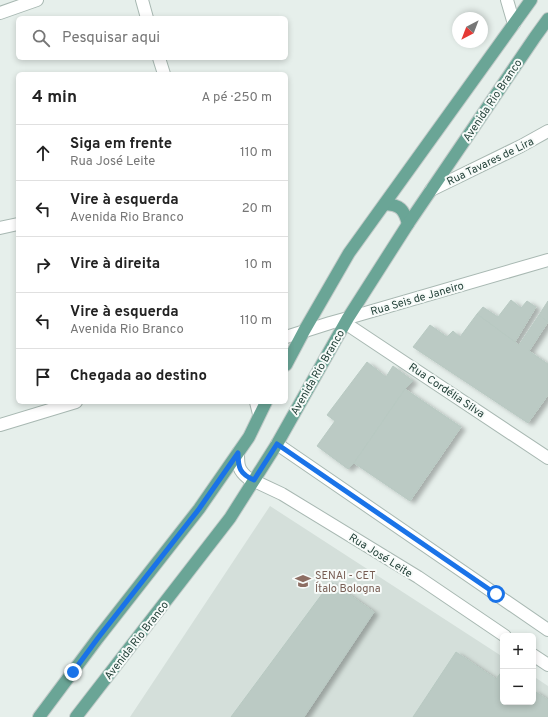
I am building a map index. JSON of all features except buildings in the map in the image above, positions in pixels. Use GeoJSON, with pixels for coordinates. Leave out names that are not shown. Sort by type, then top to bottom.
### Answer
{"type":"FeatureCollection","features":[{"type":"Feature","properties":{"kind":"main road"},"geometry":{"type":"LineString","coordinates":[[288,360],[349,253],[531,0]]}},
{"type":"Feature","properties":{"kind":"main road","name":"Avenida Rio Branco"},"geometry":{"type":"LineString","coordinates":[[76,717],[230,518],[277,444],[347,321],[408,224],[548,19]]}},
{"type":"Feature","properties":{"kind":"main road"},"geometry":{"type":"LineString","coordinates":[[385,204],[393,204],[398,206],[406,216],[408,224]]}},
{"type":"Feature","properties":{"kind":"main road"},"geometry":{"type":"LineString","coordinates":[[39,717],[98,638],[199,509],[249,437],[265,404]]}},
{"type":"Feature","properties":{"kind":"street"},"geometry":{"type":"LineString","coordinates":[[0,13],[37,0]]}},
{"type":"Feature","properties":{"kind":"street"},"geometry":{"type":"LineString","coordinates":[[142,0],[146,16]]}},
{"type":"Feature","properties":{"kind":"street"},"geometry":{"type":"LineString","coordinates":[[507,0],[514,24]]}},
{"type":"Feature","properties":{"kind":"street"},"geometry":{"type":"LineString","coordinates":[[160,60],[163,72]]}},
{"type":"Feature","properties":{"kind":"street","name":"Rua Tavares de Lira"},"geometry":{"type":"LineString","coordinates":[[431,190],[521,146],[548,131]]}},
{"type":"Feature","properties":{"kind":"street"},"geometry":{"type":"LineString","coordinates":[[0,228],[16,224]]}},
{"type":"Feature","properties":{"kind":"street","name":"Rua Seis de Janeiro"},"geometry":{"type":"LineString","coordinates":[[288,336],[330,322],[347,321],[548,260]]}},
{"type":"Feature","properties":{"kind":"street","name":"Rua Cordélia Silva"},"geometry":{"type":"LineString","coordinates":[[347,321],[548,458]]}},
{"type":"Feature","properties":{"kind":"street"},"geometry":{"type":"LineString","coordinates":[[0,425],[69,404]]}},
{"type":"Feature","properties":{"kind":"street"},"geometry":{"type":"LineString","coordinates":[[256,404],[259,414]]}},
{"type":"Feature","properties":{"kind":"street"},"geometry":{"type":"LineString","coordinates":[[277,444],[548,630]]}},
{"type":"Feature","properties":{"kind":"street","name":"Rua José Leite"},"geometry":{"type":"LineString","coordinates":[[238,453],[238,465],[243,474],[248,478],[282,494],[418,577],[501,633]]}},
{"type":"Feature","properties":{"kind":"street"},"geometry":{"type":"LineString","coordinates":[[536,657],[548,665]]}},
{"type":"Feature","properties":{"kind":"shaded area","name":"SENAI - CET Ítalo Bologna"},"geometry":{"type":"Polygon","coordinates":[[[270,506],[500,655],[500,705],[536,705],[536,678],[548,686],[548,717],[130,717],[270,506]]]}},
{"type":"Feature","properties":{"kind":"place","name":"SENAI - CET Ítalo Bologna"},"geometry":{"type":"Point","coordinates":[303,581]}},
{"type":"Feature","properties":{"kind":"route"},"geometry":{"type":"LineString","coordinates":[[73,672],[199,509],[238,453],[238,465],[240,469],[248,478],[254,480],[277,444],[496,594]]}}]}
